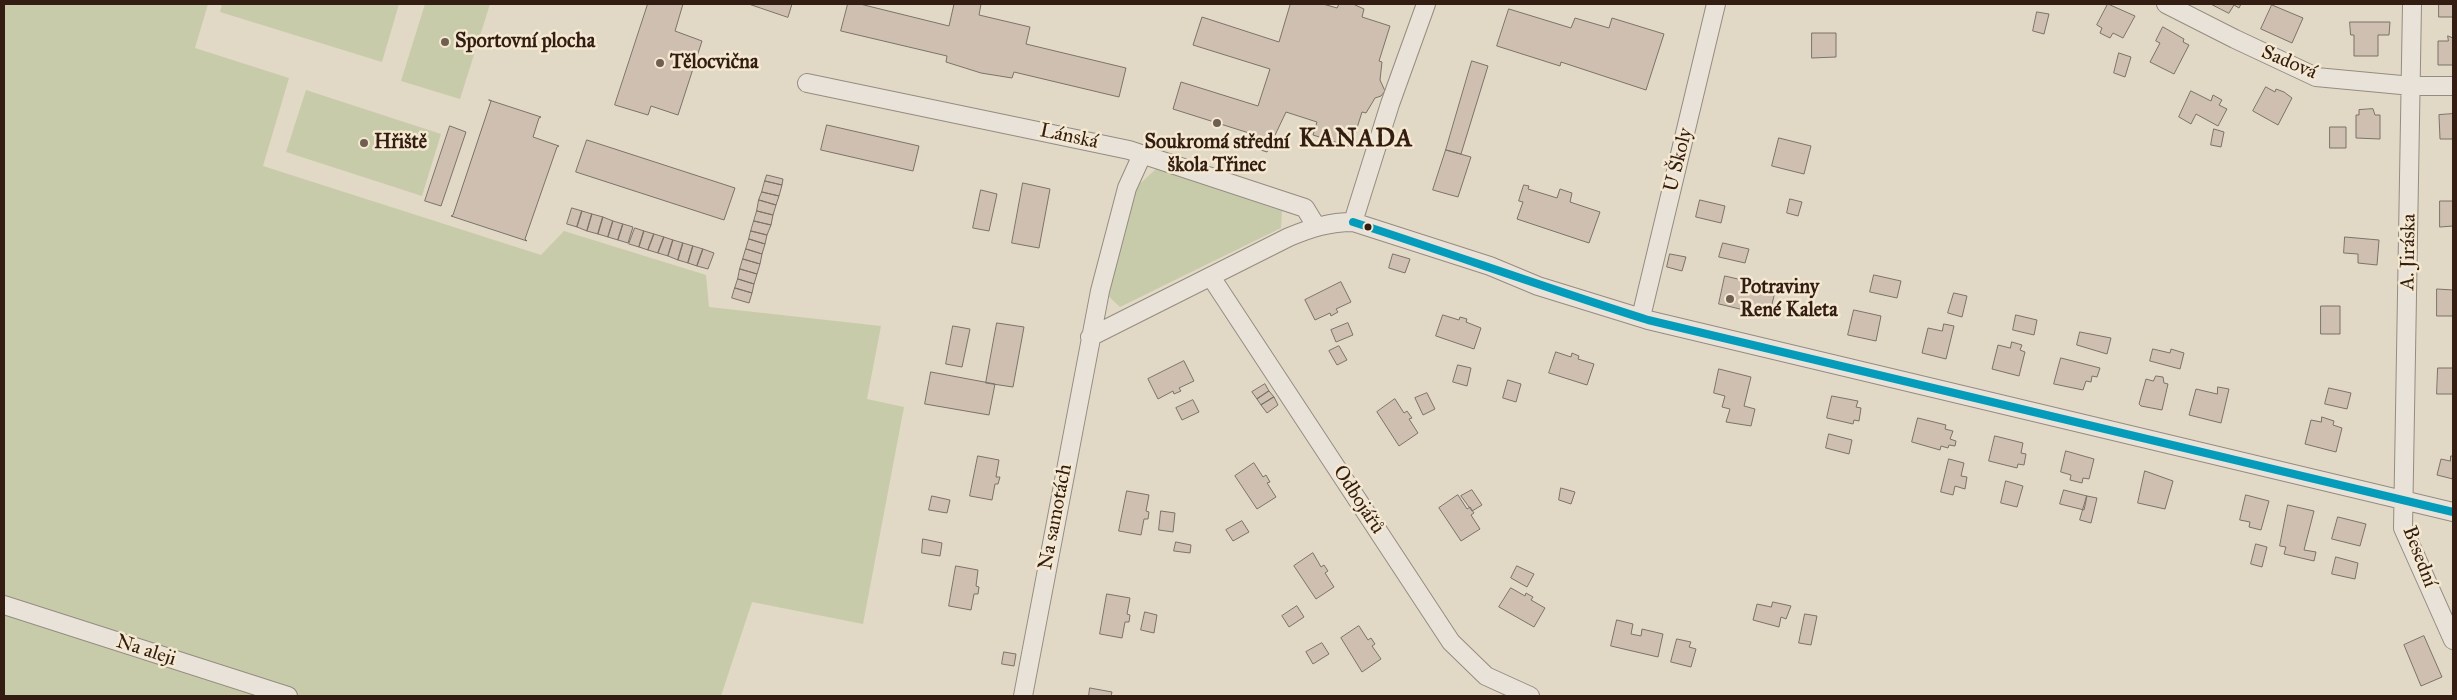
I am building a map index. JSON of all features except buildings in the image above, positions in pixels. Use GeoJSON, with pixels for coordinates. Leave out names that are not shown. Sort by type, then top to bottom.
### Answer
{"type":"FeatureCollection","features":[{"type":"Feature","properties":{"kind":"street"},"geometry":{"type":"LineString","coordinates":[[1353,222],[1390,104],[1426,4]]}},
{"type":"Feature","properties":{"kind":"street","name":"U Školy"},"geometry":{"type":"LineString","coordinates":[[1641,317],[1716,4]]}},
{"type":"Feature","properties":{"kind":"street","name":"Sadová"},"geometry":{"type":"LineString","coordinates":[[2166,4],[2316,77],[2412,86],[2453,86]]}},
{"type":"Feature","properties":{"kind":"street","name":"A. Jiráska"},"geometry":{"type":"LineString","coordinates":[[2404,500],[2412,4]]}},
{"type":"Feature","properties":{"kind":"street","name":"Lánská"},"geometry":{"type":"LineString","coordinates":[[807,84],[1129,150],[1305,208],[1316,226]]}},
{"type":"Feature","properties":{"kind":"street","name":"Na samotách"},"geometry":{"type":"LineString","coordinates":[[1023,696],[1090,337],[1127,188],[1142,155]]}},
{"type":"Feature","properties":{"kind":"street"},"geometry":{"type":"LineString","coordinates":[[1090,337],[1316,226],[1332,222],[1353,222],[1490,266],[1538,286],[1641,317],[2453,512]]}},
{"type":"Feature","properties":{"kind":"street","name":"Odbojářů"},"geometry":{"type":"LineString","coordinates":[[1211,277],[1451,642],[1486,676],[1530,696]]}},
{"type":"Feature","properties":{"kind":"street","name":"Besední"},"geometry":{"type":"LineString","coordinates":[[2404,500],[2403,528],[2453,640]]}},
{"type":"Feature","properties":{"kind":"street","name":"Na aleji"},"geometry":{"type":"LineString","coordinates":[[4,605],[288,696]]}},
{"type":"Feature","properties":{"kind":"green space"},"geometry":{"type":"Polygon","coordinates":[[[4,4],[208,4],[195,48],[289,78],[263,166],[541,255],[564,231],[706,275],[709,307],[881,326],[867,399],[904,407],[863,624],[752,602],[721,696],[4,696],[4,4]]]}},
{"type":"Feature","properties":{"kind":"green space"},"geometry":{"type":"Polygon","coordinates":[[[222,4],[399,4],[382,62],[220,12],[222,4]]]}},
{"type":"Feature","properties":{"kind":"green space","name":"Sportovní plocha"},"geometry":{"type":"Polygon","coordinates":[[[425,4],[490,4],[460,99],[401,81],[425,4]]]}},
{"type":"Feature","properties":{"kind":"green space","name":"Hřiště"},"geometry":{"type":"Polygon","coordinates":[[[306,90],[441,134],[422,196],[286,152],[306,90]]]}},
{"type":"Feature","properties":{"kind":"green space"},"geometry":{"type":"Polygon","coordinates":[[[1156,169],[1282,211],[1281,228],[1120,307],[1105,293],[1132,191],[1156,169]]]}},
{"type":"Feature","properties":{"kind":"transit line"},"geometry":{"type":"LineString","coordinates":[[1353,222],[1648,320],[2453,512]]}},
{"type":"Feature","properties":{"kind":"place","name":"Sportovní plocha"},"geometry":{"type":"Point","coordinates":[445,42]}},
{"type":"Feature","properties":{"kind":"place","name":"Tělocvična"},"geometry":{"type":"Point","coordinates":[660,63]}},
{"type":"Feature","properties":{"kind":"place","name":"Soukromá střední škola Třinec"},"geometry":{"type":"Point","coordinates":[1217,123]}},
{"type":"Feature","properties":{"kind":"place","name":"Hřiště"},"geometry":{"type":"Point","coordinates":[364,143]}},
{"type":"Feature","properties":{"kind":"place","name":"Potraviny René Kaleta"},"geometry":{"type":"Point","coordinates":[1730,299]}},
{"type":"Feature","properties":{"kind":"district","name":"KANADA"},"geometry":{"type":"Point","coordinates":[1356,140]}}]}
